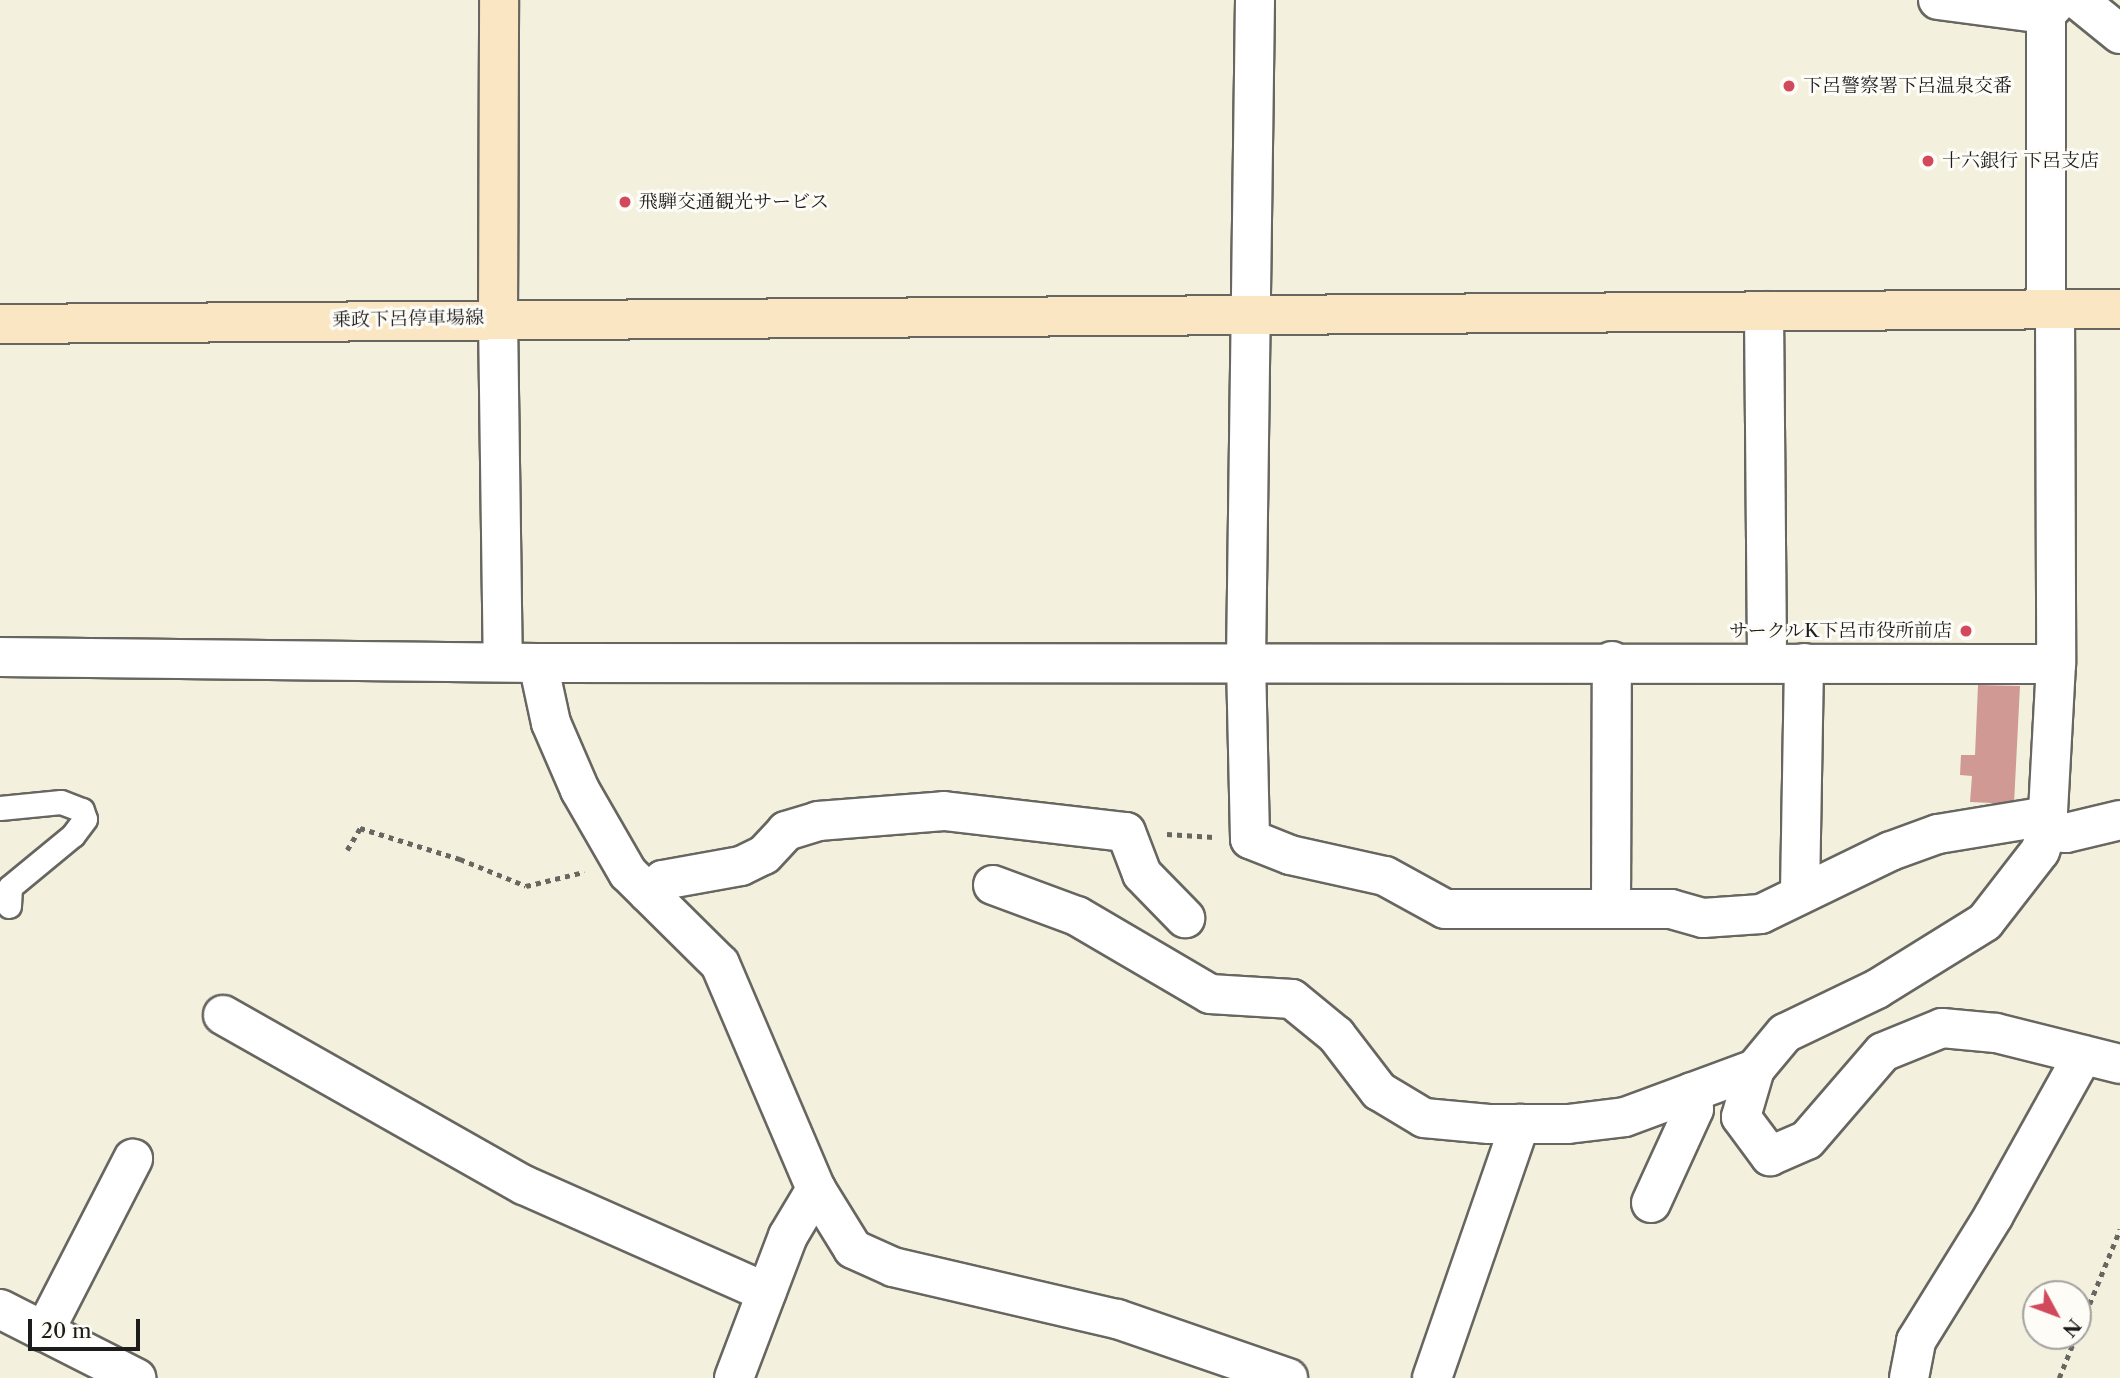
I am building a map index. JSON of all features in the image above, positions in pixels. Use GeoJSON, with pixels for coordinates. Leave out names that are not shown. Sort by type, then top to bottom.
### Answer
{"type":"FeatureCollection","features":[{"type":"Feature","properties":{"kind":"street","name":"乗政下呂停車場線"},"geometry":{"type":"LineString","coordinates":[[0,324],[498,318],[499,0]]}},
{"type":"Feature","properties":{"kind":"street"},"geometry":{"type":"LineString","coordinates":[[1255,0],[1246,662],[1250,839],[1290,855],[1385,876],[1445,909],[1671,909],[1703,918],[1761,914],[1800,893],[1938,834],[2048,823],[2066,833],[2120,820]]}},
{"type":"Feature","properties":{"kind":"street"},"geometry":{"type":"LineString","coordinates":[[1938,0],[2061,4],[2120,34]]}},
{"type":"Feature","properties":{"kind":"street"},"geometry":{"type":"LineString","coordinates":[[2061,4],[2051,309],[2056,664],[2048,823],[2040,851],[1986,922],[1877,989],[1784,1033],[1755,1069],[1741,1118],[1770,1156],[1807,1140],[1883,1052],[1942,1028],[1996,1033],[2120,1064]]}},
{"type":"Feature","properties":{"kind":"street"},"geometry":{"type":"LineString","coordinates":[[1288,1378],[1116,1318],[893,1267],[853,1249],[816,1189],[720,964],[648,893],[619,857],[580,790],[551,723],[520,663],[498,318],[2120,309]]}},
{"type":"Feature","properties":{"kind":"street"},"geometry":{"type":"LineString","coordinates":[[1764,311],[1800,893]]}},
{"type":"Feature","properties":{"kind":"street"},"geometry":{"type":"LineString","coordinates":[[0,657],[520,663],[1612,661],[2056,664]]}},
{"type":"Feature","properties":{"kind":"street"},"geometry":{"type":"LineString","coordinates":[[1611,909],[1612,661]]}},
{"type":"Feature","properties":{"kind":"street"},"geometry":{"type":"LineString","coordinates":[[648,893],[663,880],[741,866],[764,855],[786,831],[818,821],[944,811],[1126,832],[1142,874],[1185,918]]}},
{"type":"Feature","properties":{"kind":"street"},"geometry":{"type":"LineString","coordinates":[[993,886],[1077,916],[1210,995],[1292,999],[1336,1035],[1379,1091],[1424,1118],[1520,1124],[1625,1117],[1755,1069]]}},
{"type":"Feature","properties":{"kind":"street"},"geometry":{"type":"LineString","coordinates":[[223,1015],[512,1179],[766,1292]]}},
{"type":"Feature","properties":{"kind":"street"},"geometry":{"type":"LineString","coordinates":[[1909,1378],[1916,1340],[1994,1215],[2083,1055]]}},
{"type":"Feature","properties":{"kind":"street"},"geometry":{"type":"LineString","coordinates":[[1651,1203],[1694,1109],[1692,1092]]}},
{"type":"Feature","properties":{"kind":"street"},"geometry":{"type":"LineString","coordinates":[[1432,1378],[1520,1124]]}},
{"type":"Feature","properties":{"kind":"street"},"geometry":{"type":"LineString","coordinates":[[44,1332],[133,1159]]}},
{"type":"Feature","properties":{"kind":"street"},"geometry":{"type":"LineString","coordinates":[[734,1378],[788,1236],[816,1189]]}},
{"type":"Feature","properties":{"kind":"street"},"geometry":{"type":"LineString","coordinates":[[0,1309],[136,1378]]}},
{"type":"Feature","properties":{"kind":"lane"},"geometry":{"type":"LineString","coordinates":[[0,808],[61,802],[82,810],[85,819],[73,835],[10,887],[9,906]]}},
{"type":"Feature","properties":{"kind":"path"},"geometry":{"type":"LineString","coordinates":[[347,850],[360,828],[460,859],[526,886],[595,869],[619,857]]}},
{"type":"Feature","properties":{"kind":"path"},"geometry":{"type":"LineString","coordinates":[[1126,832],[1250,839]]}},
{"type":"Feature","properties":{"kind":"path"},"geometry":{"type":"LineString","coordinates":[[2092,1297],[2120,1229]]}},
{"type":"Feature","properties":{"kind":"path"},"geometry":{"type":"LineString","coordinates":[[2059,1378],[2070,1350]]}},
{"type":"Feature","properties":{"kind":"building"},"geometry":{"type":"Polygon","coordinates":[[[1978,685],[2020,686],[2014,804],[1970,802],[1972,776],[1960,775],[1961,755],[1975,755],[1978,685]]]}},
{"type":"Feature","properties":{"kind":"place","name":"下呂警察署下呂温泉交番"},"geometry":{"type":"Point","coordinates":[1789,86]}},
{"type":"Feature","properties":{"kind":"place","name":"十六銀行 下呂支店"},"geometry":{"type":"Point","coordinates":[1928,161]}},
{"type":"Feature","properties":{"kind":"place","name":"飛騨交通観光サービス"},"geometry":{"type":"Point","coordinates":[625,202]}},
{"type":"Feature","properties":{"kind":"place","name":"サークルK下呂市役所前店"},"geometry":{"type":"Point","coordinates":[1966,631]}}]}
